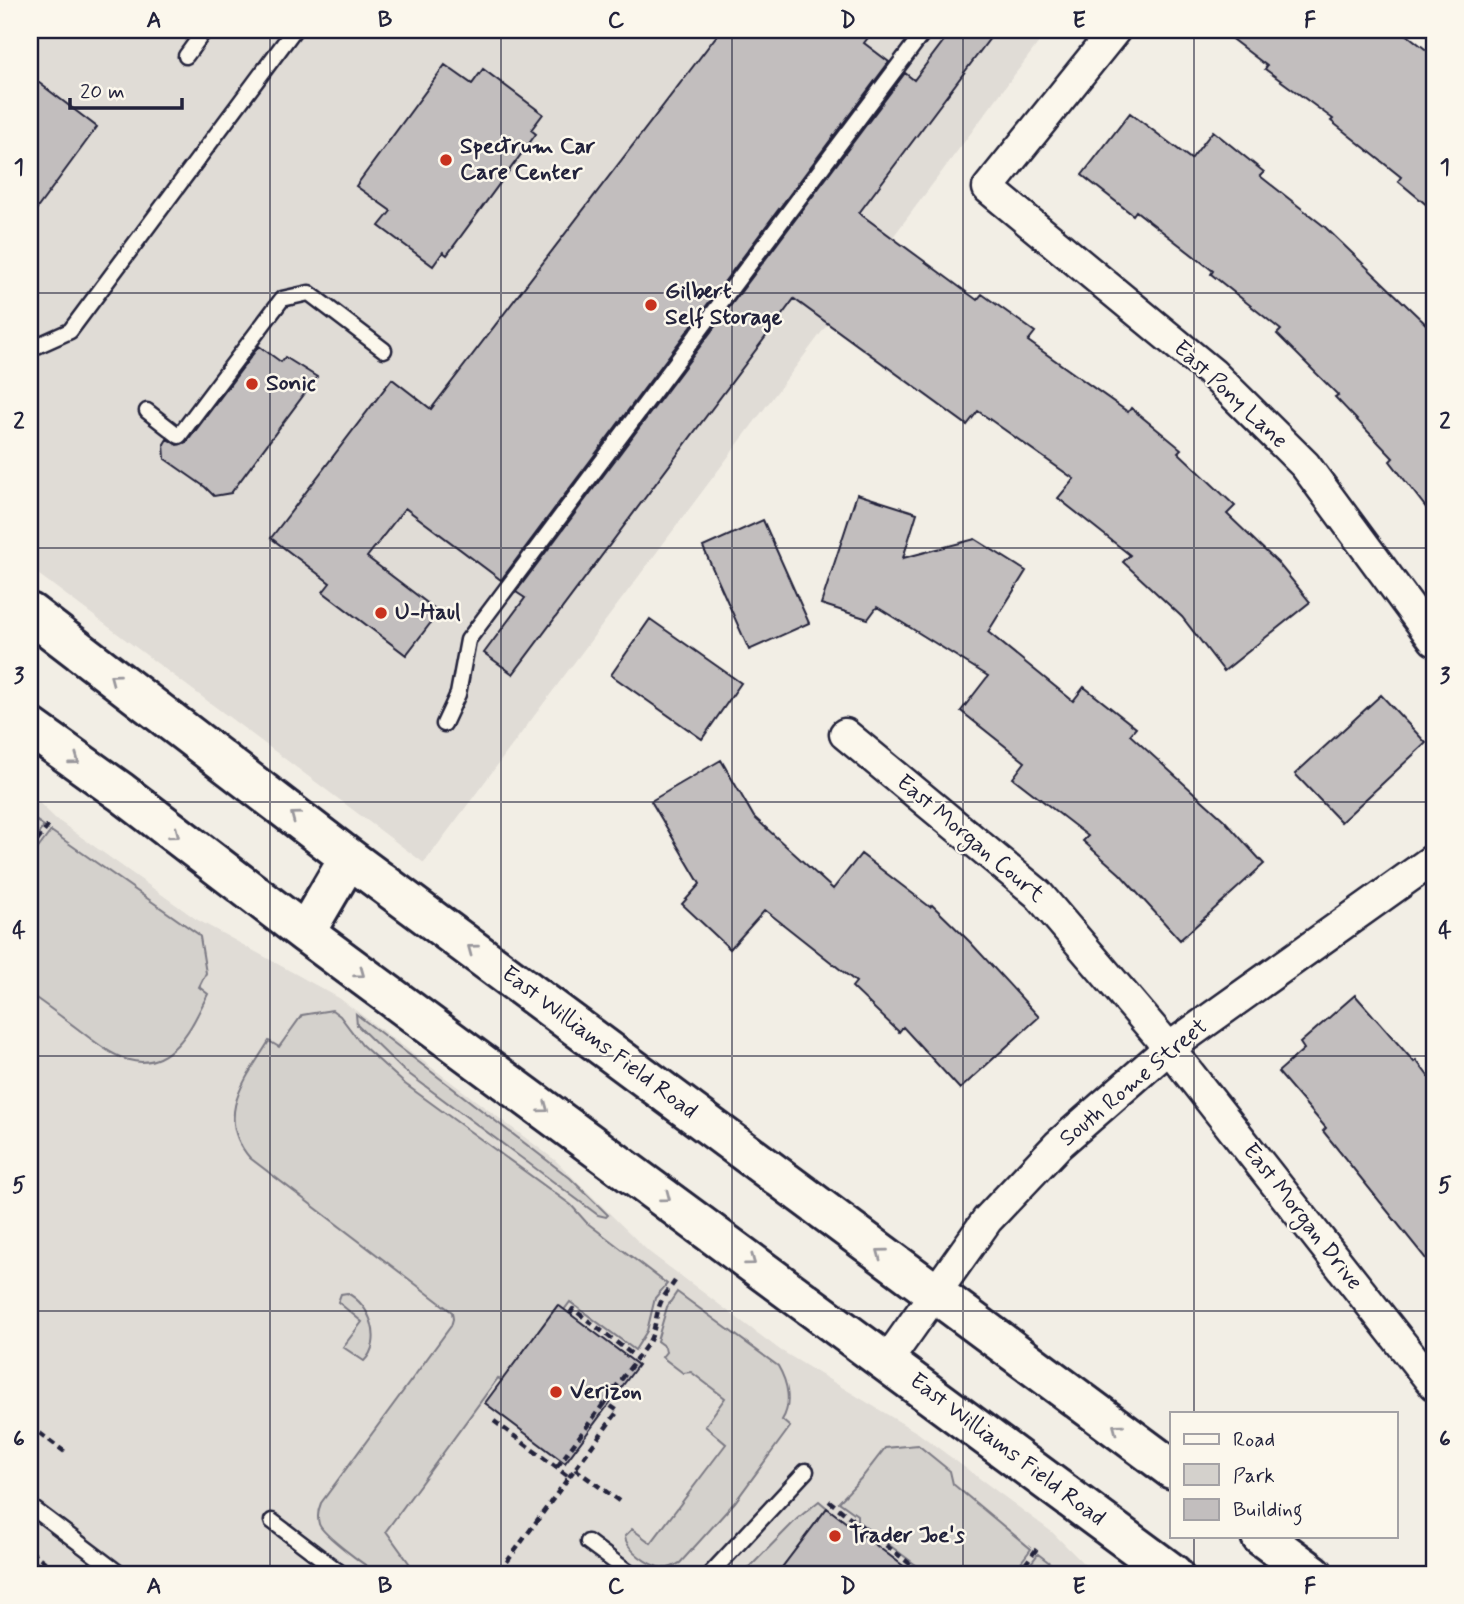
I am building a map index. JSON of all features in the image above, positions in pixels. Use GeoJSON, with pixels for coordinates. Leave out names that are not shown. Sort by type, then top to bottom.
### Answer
{"type":"FeatureCollection","features":[{"type":"Feature","properties":{"kind":"main road","name":"East Williams Field Road"},"geometry":{"type":"LineString","coordinates":[[30,613],[349,858],[1170,1468]]}},
{"type":"Feature","properties":{"kind":"main road","name":"East Williams Field Road"},"geometry":{"type":"LineString","coordinates":[[30,727],[1173,1574]]}},
{"type":"Feature","properties":{"kind":"main road"},"geometry":{"type":"LineString","coordinates":[[305,933],[349,858]]}},
{"type":"Feature","properties":{"kind":"main road"},"geometry":{"type":"LineString","coordinates":[[1264,1538],[1313,1574]]}},
{"type":"Feature","properties":{"kind":"street","name":"East Pony Lane"},"geometry":{"type":"LineString","coordinates":[[1115,30],[988,188],[1212,373],[1305,466],[1434,640]]}},
{"type":"Feature","properties":{"kind":"street","name":"East Morgan Court"},"geometry":{"type":"LineString","coordinates":[[845,734],[1038,894],[1169,1048]]}},
{"type":"Feature","properties":{"kind":"street","name":"South Rome Street"},"geometry":{"type":"LineString","coordinates":[[887,1361],[987,1220],[1058,1145],[1169,1048],[1434,859]]}},
{"type":"Feature","properties":{"kind":"street","name":"East Morgan Drive"},"geometry":{"type":"LineString","coordinates":[[1169,1048],[1434,1385]]}},
{"type":"Feature","properties":{"kind":"lane"},"geometry":{"type":"LineString","coordinates":[[186,56],[205,30]]}},
{"type":"Feature","properties":{"kind":"lane"},"geometry":{"type":"LineString","coordinates":[[30,349],[70,331],[295,30]]}},
{"type":"Feature","properties":{"kind":"lane"},"geometry":{"type":"LineString","coordinates":[[444,724],[458,694],[468,640],[922,31]]}},
{"type":"Feature","properties":{"kind":"lane"},"geometry":{"type":"LineString","coordinates":[[147,411],[179,436],[282,299],[309,293],[384,350]]}},
{"type":"Feature","properties":{"kind":"lane"},"geometry":{"type":"LineString","coordinates":[[710,1574],[806,1471]]}},
{"type":"Feature","properties":{"kind":"lane"},"geometry":{"type":"LineString","coordinates":[[30,1506],[120,1574]]}},
{"type":"Feature","properties":{"kind":"lane"},"geometry":{"type":"LineString","coordinates":[[272,1521],[342,1574]]}},
{"type":"Feature","properties":{"kind":"lane"},"geometry":{"type":"LineString","coordinates":[[588,1542],[631,1574]]}},
{"type":"Feature","properties":{"kind":"path"},"geometry":{"type":"LineString","coordinates":[[30,851],[51,822]]}},
{"type":"Feature","properties":{"kind":"path"},"geometry":{"type":"LineString","coordinates":[[556,1467],[638,1358],[656,1329],[658,1310],[664,1295],[675,1281]]}},
{"type":"Feature","properties":{"kind":"path"},"geometry":{"type":"LineString","coordinates":[[570,1314],[573,1309],[638,1358]]}},
{"type":"Feature","properties":{"kind":"path"},"geometry":{"type":"LineString","coordinates":[[498,1574],[618,1411],[605,1402]]}},
{"type":"Feature","properties":{"kind":"path"},"geometry":{"type":"LineString","coordinates":[[494,1421],[569,1477]]}},
{"type":"Feature","properties":{"kind":"path"},"geometry":{"type":"LineString","coordinates":[[30,1426],[65,1452]]}},
{"type":"Feature","properties":{"kind":"path"},"geometry":{"type":"LineString","coordinates":[[575,1469],[619,1501]]}},
{"type":"Feature","properties":{"kind":"path"},"geometry":{"type":"LineString","coordinates":[[829,1501],[923,1574]]}},
{"type":"Feature","properties":{"kind":"path"},"geometry":{"type":"LineString","coordinates":[[1018,1574],[1038,1547]]}},
{"type":"Feature","properties":{"kind":"path"},"geometry":{"type":"LineString","coordinates":[[30,1550],[61,1574]]}},
{"type":"Feature","properties":{"kind":"shaded area"},"geometry":{"type":"Polygon","coordinates":[[[30,30],[1048,30],[424,863],[30,568],[30,30]]]}},
{"type":"Feature","properties":{"kind":"shaded area"},"geometry":{"type":"Polygon","coordinates":[[[30,794],[56,819],[196,919],[339,998],[555,1160],[649,1252],[780,1350],[918,1433],[1052,1532],[1094,1574],[30,1574],[30,794]]]}},
{"type":"Feature","properties":{"kind":"green space"},"geometry":{"type":"Polygon","coordinates":[[[30,816],[44,826],[30,845],[30,816]]]}},
{"type":"Feature","properties":{"kind":"green space"},"geometry":{"type":"Polygon","coordinates":[[[51,831],[200,937],[206,973],[199,987],[208,994],[186,1034],[164,1056],[138,1062],[113,1054],[30,994],[30,859],[51,831]]]}},
{"type":"Feature","properties":{"kind":"green space"},"geometry":{"type":"Polygon","coordinates":[[[332,1010],[340,1016],[362,1045],[405,1084],[571,1205],[586,1222],[667,1284],[655,1298],[647,1331],[635,1350],[570,1302],[564,1310],[557,1306],[502,1381],[498,1378],[386,1531],[414,1570],[399,1575],[377,1572],[348,1552],[322,1529],[318,1521],[319,1511],[321,1503],[451,1326],[452,1312],[250,1158],[239,1143],[234,1127],[237,1098],[269,1041],[279,1047],[302,1015],[332,1010]]]}},
{"type":"Feature","properties":{"kind":"green space"},"geometry":{"type":"Polygon","coordinates":[[[356,1014],[570,1178],[608,1215],[598,1215],[401,1068],[357,1025],[356,1014]]]}},
{"type":"Feature","properties":{"kind":"green space"},"geometry":{"type":"Polygon","coordinates":[[[677,1292],[778,1366],[788,1393],[782,1420],[790,1427],[735,1502],[680,1563],[665,1568],[657,1567],[639,1556],[629,1547],[625,1536],[632,1529],[651,1543],[726,1444],[705,1426],[725,1398],[691,1372],[683,1373],[662,1357],[666,1352],[665,1347],[657,1341],[667,1307],[677,1292]]]}},
{"type":"Feature","properties":{"kind":"green space"},"geometry":{"type":"Polygon","coordinates":[[[347,1293],[362,1305],[372,1324],[373,1343],[364,1361],[343,1347],[362,1322],[338,1302],[341,1294],[347,1293]]]}},
{"type":"Feature","properties":{"kind":"green space"},"geometry":{"type":"Polygon","coordinates":[[[918,1445],[950,1471],[953,1484],[1031,1549],[1012,1574],[928,1574],[857,1521],[857,1515],[839,1502],[885,1448],[918,1445]]]}},
{"type":"Feature","properties":{"kind":"green space"},"geometry":{"type":"Polygon","coordinates":[[[819,1501],[827,1508],[777,1574],[743,1574],[797,1519],[819,1501]]]}},
{"type":"Feature","properties":{"kind":"green space"},"geometry":{"type":"Polygon","coordinates":[[[1038,1554],[1064,1574],[1023,1574],[1038,1554]]]}},
{"type":"Feature","properties":{"kind":"green space"},"geometry":{"type":"Polygon","coordinates":[[[30,1557],[53,1574],[30,1574],[30,1557]]]}},
{"type":"Feature","properties":{"kind":"building"},"geometry":{"type":"Polygon","coordinates":[[[721,30],[874,30],[864,43],[889,62],[501,580],[405,508],[367,557],[439,612],[406,655],[323,592],[330,583],[271,538],[392,379],[431,409],[721,30]]]}},
{"type":"Feature","properties":{"kind":"building"},"geometry":{"type":"Polygon","coordinates":[[[952,30],[996,30],[859,213],[977,300],[982,294],[1035,332],[1028,341],[1128,412],[1131,408],[1181,449],[1178,452],[1235,506],[1227,514],[1278,563],[1310,602],[1224,671],[1182,617],[1123,562],[1130,555],[1058,498],[1074,479],[978,411],[967,425],[794,299],[513,674],[484,653],[525,598],[516,592],[905,73],[914,80],[952,30]]]}},
{"type":"Feature","properties":{"kind":"building"},"geometry":{"type":"Polygon","coordinates":[[[1220,30],[1401,30],[1434,56],[1434,211],[1398,181],[1401,177],[1331,121],[1333,119],[1265,69],[1267,66],[1220,30]]]}},
{"type":"Feature","properties":{"kind":"building","name":"Spectrum Car Care Center"},"geometry":{"type":"Polygon","coordinates":[[[445,65],[472,84],[483,69],[543,114],[531,130],[536,134],[447,255],[443,252],[433,266],[379,226],[391,211],[356,186],[445,65]]]}},
{"type":"Feature","properties":{"kind":"building"},"geometry":{"type":"Polygon","coordinates":[[[30,76],[97,127],[30,218],[30,76]]]}},
{"type":"Feature","properties":{"kind":"building"},"geometry":{"type":"Polygon","coordinates":[[[1130,113],[1191,159],[1213,131],[1264,172],[1260,176],[1325,227],[1434,332],[1434,518],[1390,461],[1393,458],[1335,397],[1338,395],[1277,334],[1281,330],[1211,274],[1213,271],[1136,211],[1133,215],[1082,175],[1130,113]]]}},
{"type":"Feature","properties":{"kind":"building"},"geometry":{"type":"Polygon","coordinates":[[[259,346],[281,362],[285,357],[317,377],[231,493],[214,496],[165,459],[164,444],[167,439],[177,445],[187,442],[259,346]]]}},
{"type":"Feature","properties":{"kind":"building"},"geometry":{"type":"Polygon","coordinates":[[[857,494],[917,513],[903,558],[975,539],[1026,571],[988,632],[1073,701],[1084,687],[1136,728],[1130,735],[1224,820],[1264,864],[1180,940],[1120,874],[1083,841],[1088,836],[1013,778],[1025,762],[961,711],[988,676],[877,607],[868,619],[821,604],[857,494]]]}},
{"type":"Feature","properties":{"kind":"building"},"geometry":{"type":"Polygon","coordinates":[[[763,520],[809,623],[749,650],[703,547],[763,520]]]}},
{"type":"Feature","properties":{"kind":"building"},"geometry":{"type":"Polygon","coordinates":[[[650,619],[741,683],[702,739],[611,675],[650,619]]]}},
{"type":"Feature","properties":{"kind":"building"},"geometry":{"type":"Polygon","coordinates":[[[1381,695],[1426,743],[1341,822],[1295,774],[1381,695]]]}},
{"type":"Feature","properties":{"kind":"building"},"geometry":{"type":"Polygon","coordinates":[[[721,760],[754,817],[833,889],[861,854],[930,907],[932,905],[1039,1017],[960,1089],[903,1027],[899,1032],[852,987],[856,982],[765,910],[730,949],[682,904],[700,884],[651,801],[721,760]]]}},
{"type":"Feature","properties":{"kind":"building"},"geometry":{"type":"Polygon","coordinates":[[[1355,995],[1414,1062],[1416,1060],[1434,1084],[1434,1269],[1323,1131],[1326,1128],[1278,1072],[1304,1049],[1300,1043],[1355,995]]]}},
{"type":"Feature","properties":{"kind":"building","name":"Verizon"},"geometry":{"type":"Polygon","coordinates":[[[558,1305],[638,1365],[565,1463],[485,1403],[558,1305]]]}},
{"type":"Feature","properties":{"kind":"building","name":"Trader Joe's"},"geometry":{"type":"Polygon","coordinates":[[[827,1508],[914,1574],[777,1574],[827,1508]]]}},
{"type":"Feature","properties":{"kind":"place","name":"Spectrum Car Care Center"},"geometry":{"type":"Point","coordinates":[446,160]}},
{"type":"Feature","properties":{"kind":"place","name":"Gilbert Self Storage"},"geometry":{"type":"Point","coordinates":[651,305]}},
{"type":"Feature","properties":{"kind":"place","name":"Sonic"},"geometry":{"type":"Point","coordinates":[252,384]}},
{"type":"Feature","properties":{"kind":"place","name":"U-Haul"},"geometry":{"type":"Point","coordinates":[381,613]}},
{"type":"Feature","properties":{"kind":"place","name":"Verizon"},"geometry":{"type":"Point","coordinates":[556,1392]}},
{"type":"Feature","properties":{"kind":"place","name":"Trader Joe's"},"geometry":{"type":"Point","coordinates":[835,1536]}}]}
